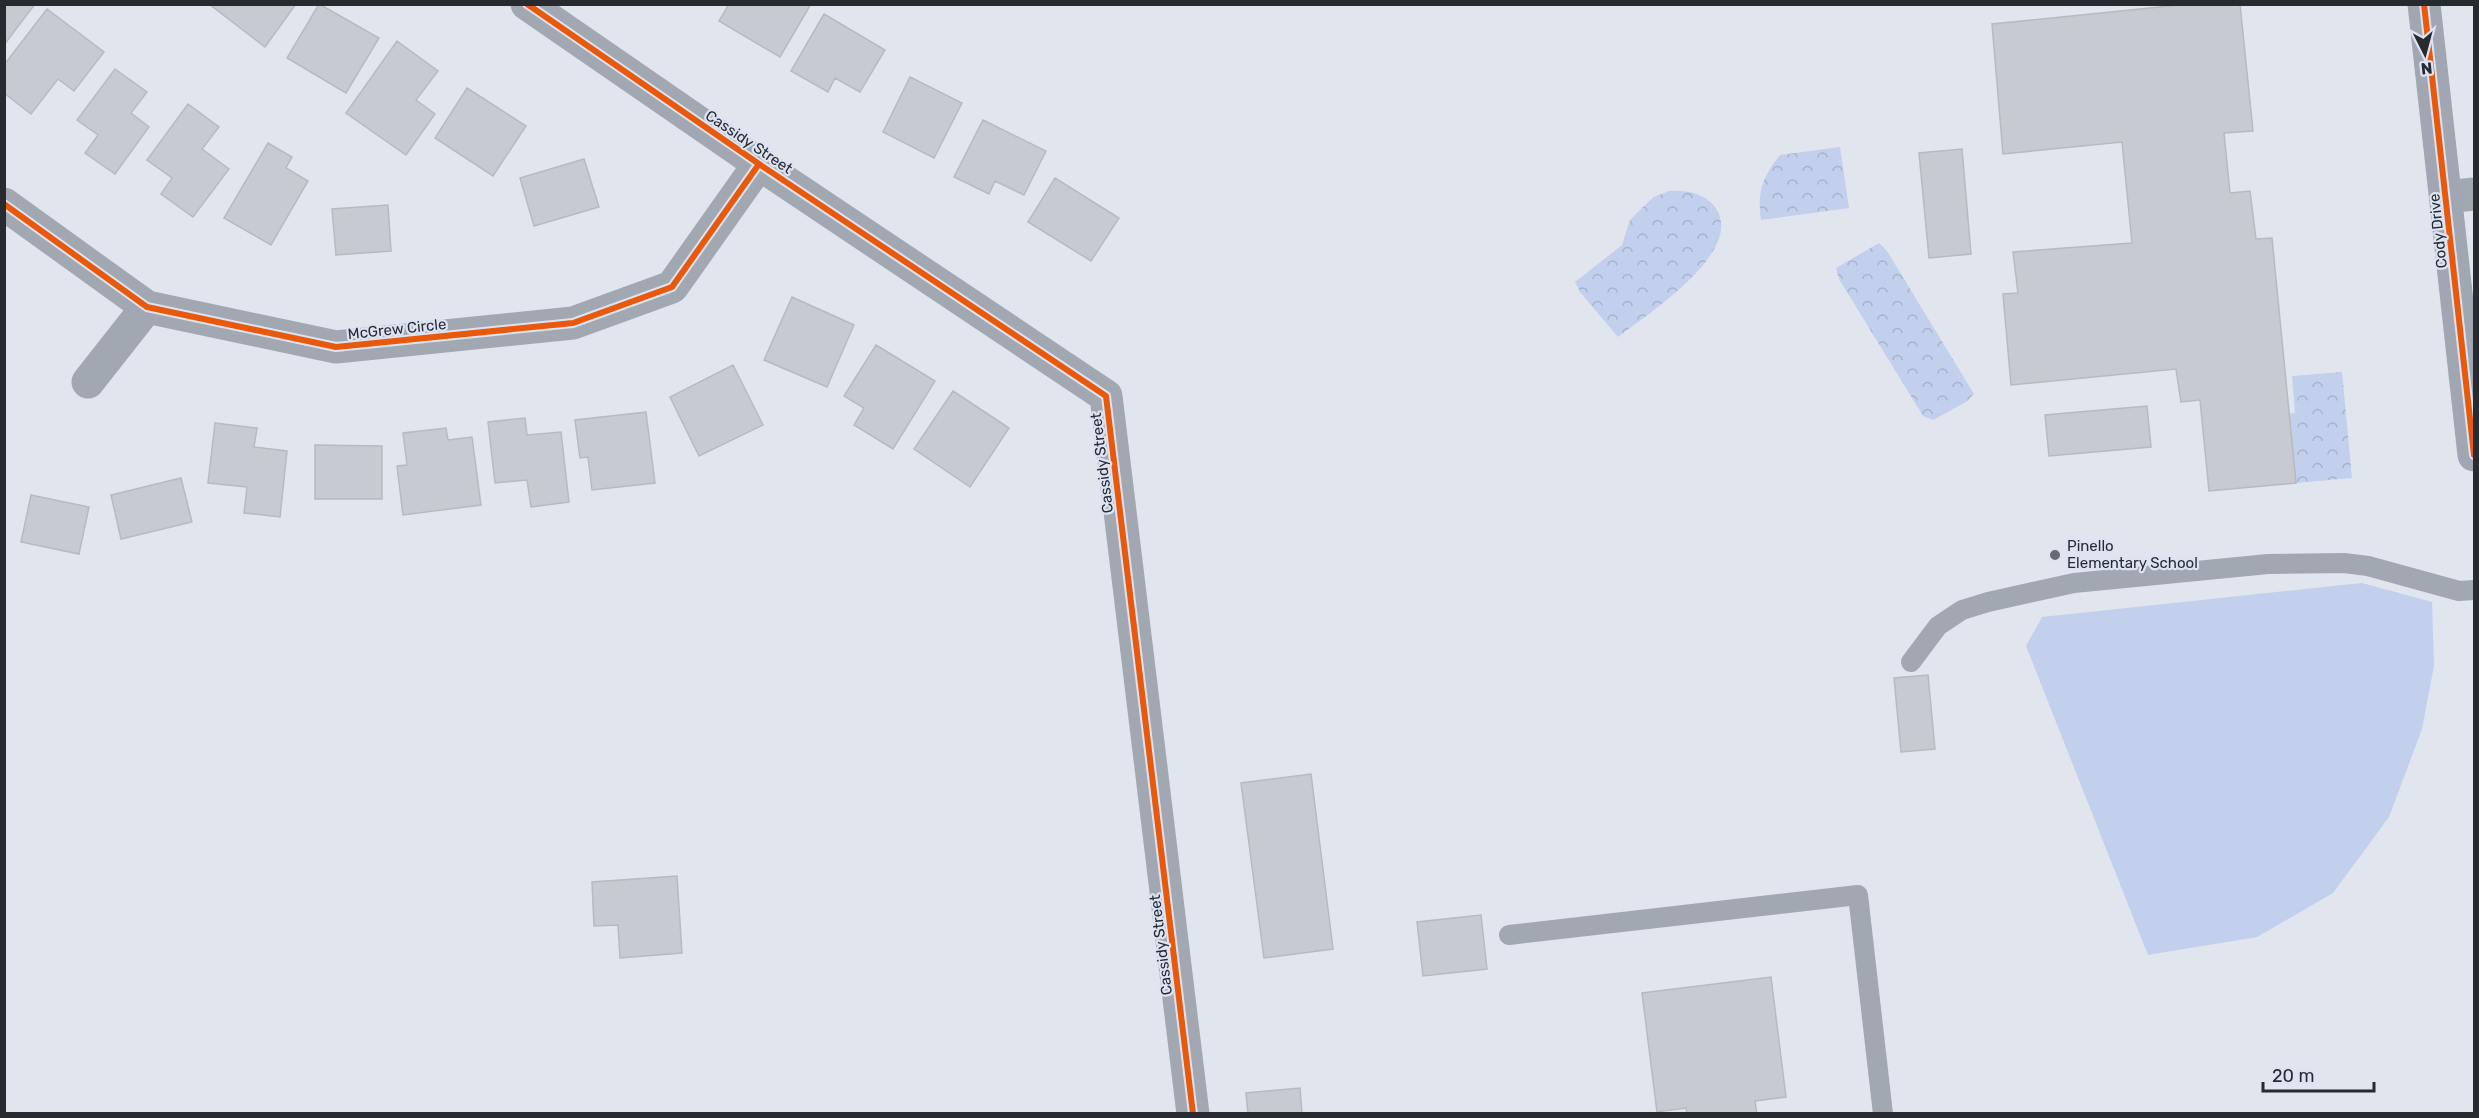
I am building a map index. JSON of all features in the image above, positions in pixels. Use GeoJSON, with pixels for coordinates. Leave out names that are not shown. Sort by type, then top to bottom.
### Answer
{"type":"FeatureCollection","features":[{"type":"Feature","properties":{"kind":"street","name":"Cassidy Street"},"geometry":{"type":"LineString","coordinates":[[527,4],[759,164],[1107,396],[1193,1113]]}},
{"type":"Feature","properties":{"kind":"street","name":"Cody Drive"},"geometry":{"type":"LineString","coordinates":[[2424,4],[2460,195],[2475,455]]}},
{"type":"Feature","properties":{"kind":"street","name":"McGrew Circle"},"geometry":{"type":"LineString","coordinates":[[4,204],[147,307],[336,347],[573,323],[672,287],[759,164]]}},
{"type":"Feature","properties":{"kind":"street"},"geometry":{"type":"LineString","coordinates":[[88,382],[147,307]]}},
{"type":"Feature","properties":{"kind":"lane"},"geometry":{"type":"LineString","coordinates":[[1911,662],[1938,627],[1962,610],[2074,583],[2268,564],[2344,563],[2368,566],[2459,591],[2475,590]]}},
{"type":"Feature","properties":{"kind":"lane"},"geometry":{"type":"LineString","coordinates":[[1509,936],[1858,895],[1883,1113]]}},
{"type":"Feature","properties":{"kind":"green space"},"geometry":{"type":"Polygon","coordinates":[[[1840,147],[1849,208],[1761,220],[1762,185],[1780,155],[1840,147]]]}},
{"type":"Feature","properties":{"kind":"green space"},"geometry":{"type":"Polygon","coordinates":[[[1669,191],[1694,193],[1711,202],[1721,224],[1717,243],[1706,262],[1689,280],[1618,337],[1580,292],[1575,282],[1622,245],[1630,220],[1645,205],[1654,197],[1669,191]]]}},
{"type":"Feature","properties":{"kind":"green space"},"geometry":{"type":"Polygon","coordinates":[[[1879,243],[1887,251],[1974,394],[1966,402],[1933,420],[1923,416],[1839,279],[1836,268],[1879,243]]]}},
{"type":"Feature","properties":{"kind":"green space"},"geometry":{"type":"Polygon","coordinates":[[[2342,372],[2352,478],[2296,483],[2289,414],[2295,413],[2292,376],[2342,372]]]}},
{"type":"Feature","properties":{"kind":"green space"},"geometry":{"type":"Polygon","coordinates":[[[2362,583],[2432,602],[2434,666],[2422,729],[2389,817],[2333,893],[2257,937],[2148,955],[2026,646],[2042,617],[2362,583]]]}},
{"type":"Feature","properties":{"kind":"building"},"geometry":{"type":"Polygon","coordinates":[[[4,4],[35,4],[4,45],[4,4]]]}},
{"type":"Feature","properties":{"kind":"building"},"geometry":{"type":"Polygon","coordinates":[[[209,4],[296,4],[265,47],[209,4]]]}},
{"type":"Feature","properties":{"kind":"building"},"geometry":{"type":"Polygon","coordinates":[[[319,4],[379,38],[346,93],[287,58],[319,4]]]}},
{"type":"Feature","properties":{"kind":"building"},"geometry":{"type":"Polygon","coordinates":[[[729,4],[811,4],[780,57],[719,21],[729,4]]]}},
{"type":"Feature","properties":{"kind":"building"},"geometry":{"type":"Polygon","coordinates":[[[2189,4],[2240,4],[2253,131],[2224,133],[2230,193],[2250,191],[2256,239],[2272,238],[2296,483],[2209,491],[2200,400],[2181,402],[2176,369],[2011,385],[2003,294],[2018,293],[2013,252],[2132,243],[2122,142],[2003,154],[1992,24],[2189,4]]]}},
{"type":"Feature","properties":{"kind":"building"},"geometry":{"type":"Polygon","coordinates":[[[47,9],[104,52],[74,91],[58,79],[31,114],[4,93],[4,65],[47,9]]]}},
{"type":"Feature","properties":{"kind":"building"},"geometry":{"type":"Polygon","coordinates":[[[824,14],[885,50],[860,92],[835,78],[828,92],[791,71],[824,14]]]}},
{"type":"Feature","properties":{"kind":"building"},"geometry":{"type":"Polygon","coordinates":[[[397,41],[438,71],[416,100],[435,114],[406,155],[346,113],[397,41]]]}},
{"type":"Feature","properties":{"kind":"building"},"geometry":{"type":"Polygon","coordinates":[[[115,69],[147,92],[131,113],[149,127],[115,174],[85,153],[98,135],[77,120],[115,69]]]}},
{"type":"Feature","properties":{"kind":"building"},"geometry":{"type":"Polygon","coordinates":[[[910,77],[962,103],[934,158],[883,132],[910,77]]]}},
{"type":"Feature","properties":{"kind":"building"},"geometry":{"type":"Polygon","coordinates":[[[467,88],[526,126],[493,176],[435,138],[467,88]]]}},
{"type":"Feature","properties":{"kind":"building"},"geometry":{"type":"Polygon","coordinates":[[[188,104],[219,127],[202,149],[229,169],[193,217],[161,194],[172,178],[147,160],[188,104]]]}},
{"type":"Feature","properties":{"kind":"building"},"geometry":{"type":"Polygon","coordinates":[[[983,120],[1046,151],[1024,195],[995,181],[989,194],[954,177],[983,120]]]}},
{"type":"Feature","properties":{"kind":"building"},"geometry":{"type":"Polygon","coordinates":[[[268,143],[292,157],[286,168],[308,181],[271,245],[224,218],[268,143]]]}},
{"type":"Feature","properties":{"kind":"building"},"geometry":{"type":"Polygon","coordinates":[[[1962,149],[1971,254],[1929,258],[1919,153],[1962,149]]]}},
{"type":"Feature","properties":{"kind":"building"},"geometry":{"type":"Polygon","coordinates":[[[584,159],[599,207],[534,226],[520,178],[584,159]]]}},
{"type":"Feature","properties":{"kind":"building"},"geometry":{"type":"Polygon","coordinates":[[[1055,178],[1119,218],[1091,261],[1028,222],[1055,178]]]}},
{"type":"Feature","properties":{"kind":"building"},"geometry":{"type":"Polygon","coordinates":[[[388,205],[391,251],[336,255],[332,209],[388,205]]]}},
{"type":"Feature","properties":{"kind":"building"},"geometry":{"type":"Polygon","coordinates":[[[792,297],[854,325],[827,387],[764,360],[792,297]]]}},
{"type":"Feature","properties":{"kind":"building"},"geometry":{"type":"Polygon","coordinates":[[[876,345],[935,381],[893,449],[854,425],[864,408],[844,396],[876,345]]]}},
{"type":"Feature","properties":{"kind":"building"},"geometry":{"type":"Polygon","coordinates":[[[733,365],[763,425],[699,456],[670,397],[733,365]]]}},
{"type":"Feature","properties":{"kind":"building"},"geometry":{"type":"Polygon","coordinates":[[[953,391],[1009,428],[970,487],[914,449],[953,391]]]}},
{"type":"Feature","properties":{"kind":"building"},"geometry":{"type":"Polygon","coordinates":[[[2147,406],[2151,447],[2049,456],[2045,415],[2147,406]]]}},
{"type":"Feature","properties":{"kind":"building"},"geometry":{"type":"Polygon","coordinates":[[[646,412],[655,483],[592,490],[588,457],[580,458],[575,420],[646,412]]]}},
{"type":"Feature","properties":{"kind":"building"},"geometry":{"type":"Polygon","coordinates":[[[525,418],[527,435],[561,432],[569,502],[531,507],[527,480],[495,483],[488,422],[525,418]]]}},
{"type":"Feature","properties":{"kind":"building"},"geometry":{"type":"Polygon","coordinates":[[[215,423],[257,428],[254,447],[287,451],[280,517],[244,513],[247,487],[208,483],[215,423]]]}},
{"type":"Feature","properties":{"kind":"building"},"geometry":{"type":"Polygon","coordinates":[[[446,428],[448,440],[472,437],[481,505],[403,515],[397,466],[407,465],[403,433],[446,428]]]}},
{"type":"Feature","properties":{"kind":"building"},"geometry":{"type":"Polygon","coordinates":[[[315,445],[382,446],[382,499],[315,499],[315,445]]]}},
{"type":"Feature","properties":{"kind":"building"},"geometry":{"type":"Polygon","coordinates":[[[181,478],[192,522],[121,539],[111,495],[181,478]]]}},
{"type":"Feature","properties":{"kind":"building"},"geometry":{"type":"Polygon","coordinates":[[[31,495],[89,507],[79,554],[21,542],[31,495]]]}},
{"type":"Feature","properties":{"kind":"building"},"geometry":{"type":"Polygon","coordinates":[[[1928,675],[1935,749],[1901,752],[1894,678],[1928,675]]]}},
{"type":"Feature","properties":{"kind":"building"},"geometry":{"type":"Polygon","coordinates":[[[1311,774],[1333,949],[1264,958],[1241,783],[1311,774]]]}},
{"type":"Feature","properties":{"kind":"building"},"geometry":{"type":"Polygon","coordinates":[[[677,876],[682,953],[620,958],[618,925],[594,926],[592,882],[677,876]]]}},
{"type":"Feature","properties":{"kind":"building"},"geometry":{"type":"Polygon","coordinates":[[[1481,915],[1487,969],[1423,976],[1417,922],[1481,915]]]}},
{"type":"Feature","properties":{"kind":"building"},"geometry":{"type":"Polygon","coordinates":[[[1771,977],[1786,1097],[1755,1101],[1757,1114],[1687,1114],[1686,1108],[1657,1112],[1642,993],[1771,977]]]}},
{"type":"Feature","properties":{"kind":"building"},"geometry":{"type":"Polygon","coordinates":[[[1300,1088],[1302,1114],[1248,1114],[1246,1093],[1300,1088]]]}},
{"type":"Feature","properties":{"kind":"cycle path"},"geometry":{"type":"LineString","coordinates":[[527,4],[759,164],[1106,396],[1193,1114]]}},
{"type":"Feature","properties":{"kind":"cycle path"},"geometry":{"type":"LineString","coordinates":[[2424,4],[2474,455]]}},
{"type":"Feature","properties":{"kind":"cycle path"},"geometry":{"type":"LineString","coordinates":[[4,204],[147,307],[336,347],[573,323],[672,287],[759,164]]}},
{"type":"Feature","properties":{"kind":"place","name":"Pinello Elementary School"},"geometry":{"type":"Point","coordinates":[2055,555]}}]}
